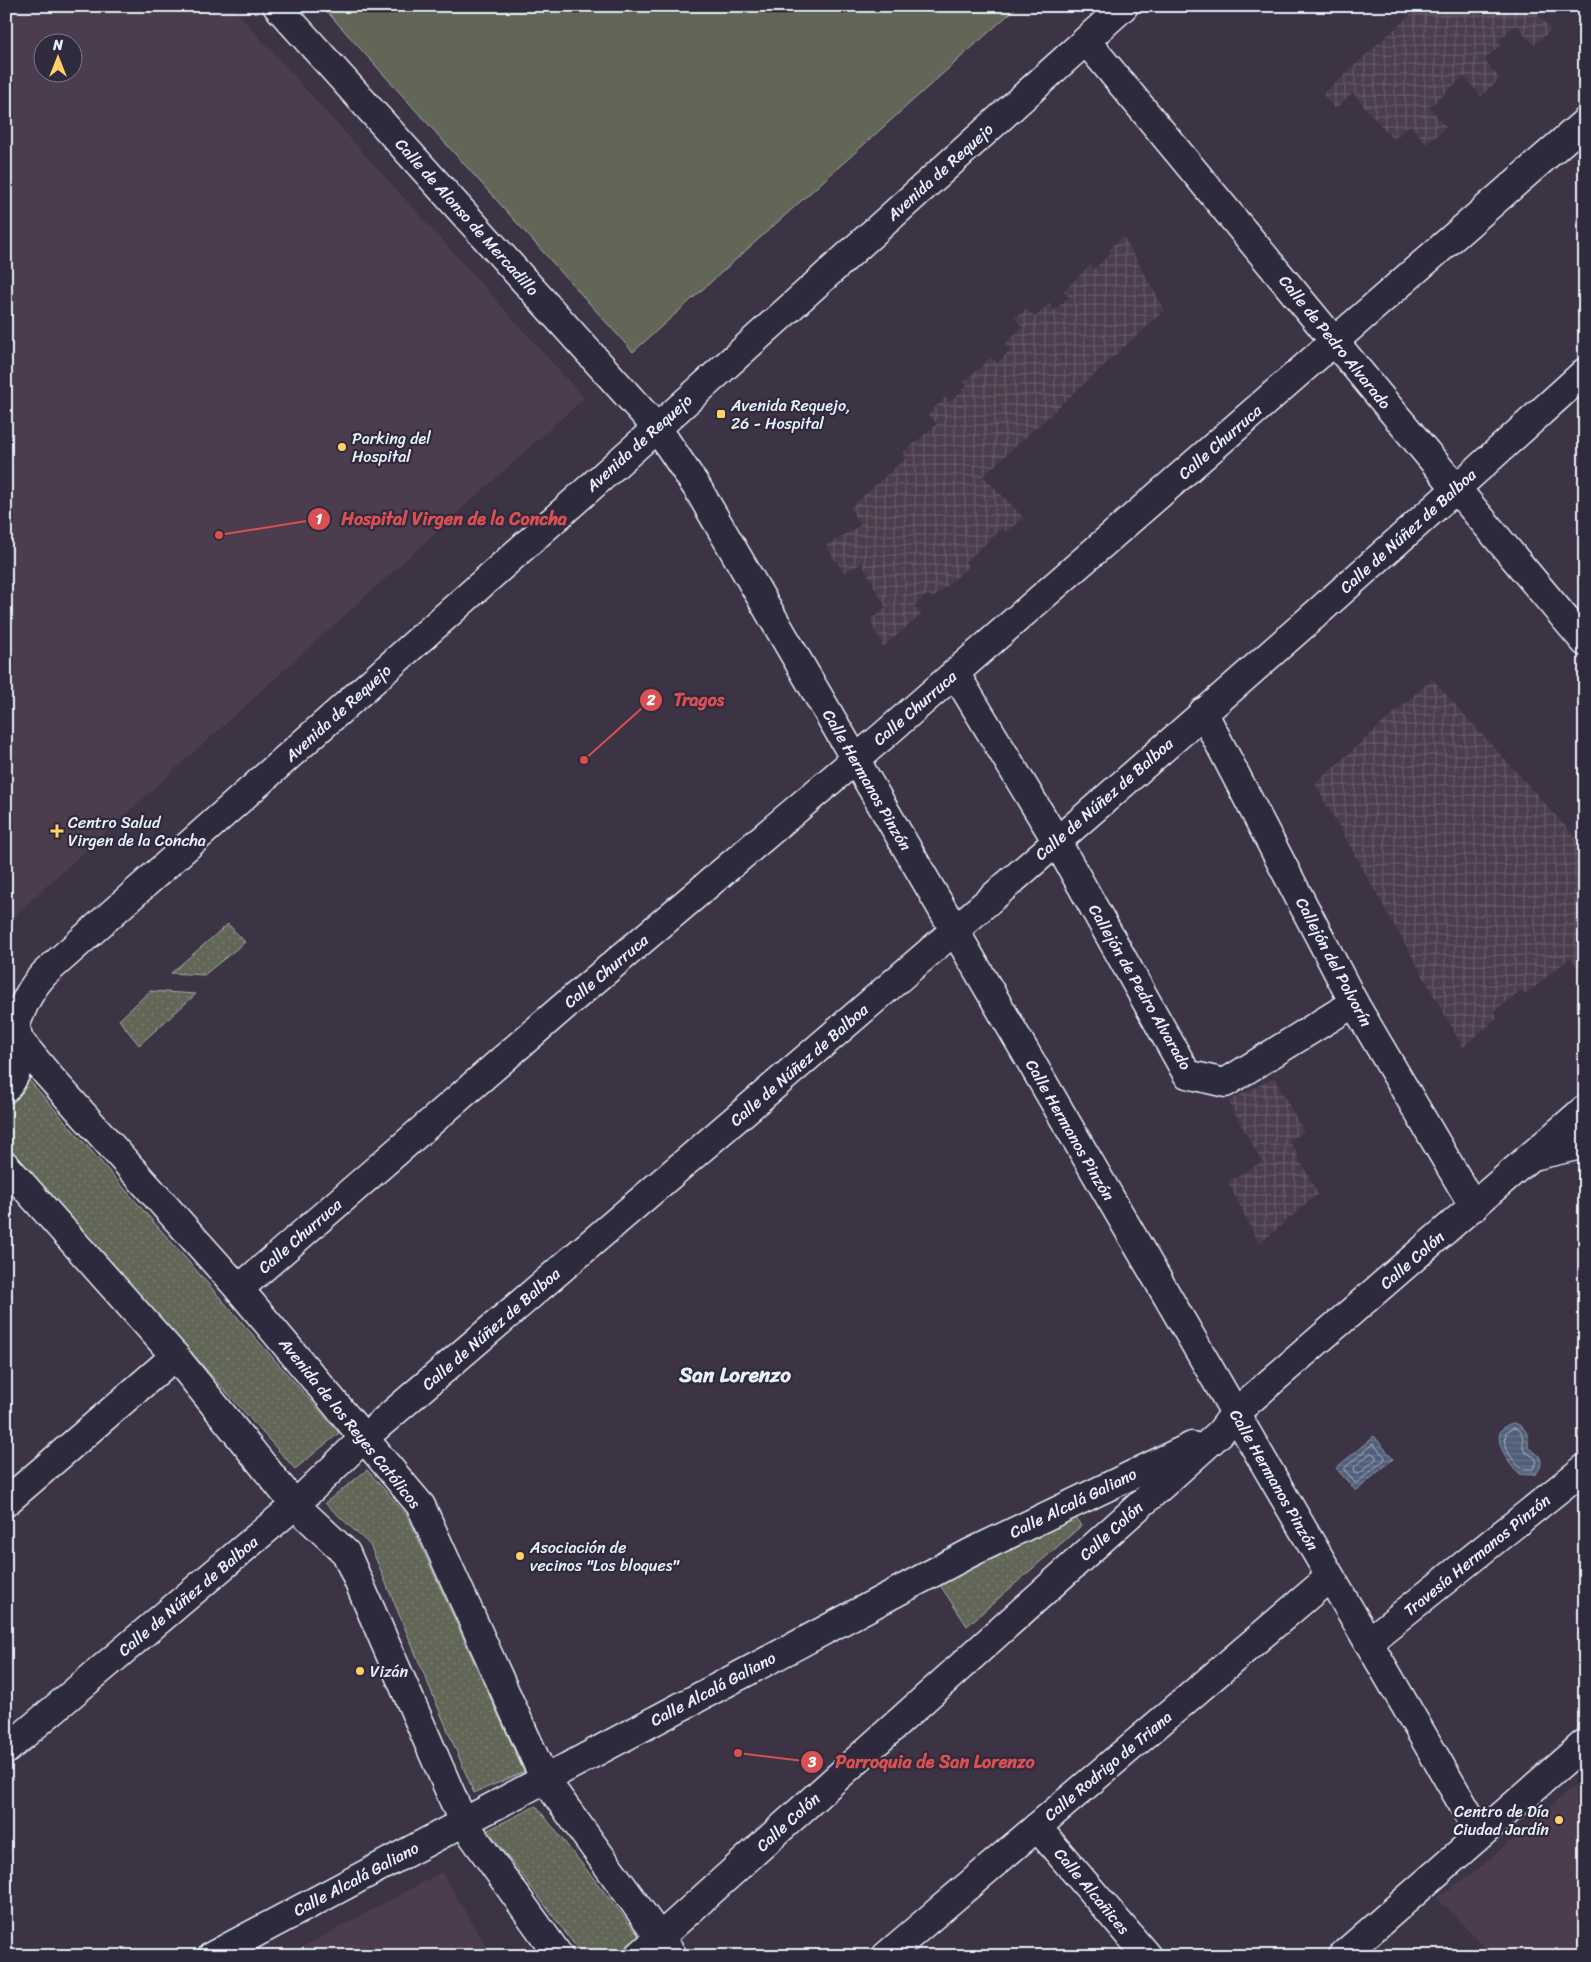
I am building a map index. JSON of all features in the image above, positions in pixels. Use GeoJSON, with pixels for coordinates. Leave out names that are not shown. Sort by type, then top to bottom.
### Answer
{"type":"FeatureCollection","features":[{"type":"Feature","properties":{"kind":"main road","name":"Calle de Alonso de Mercadillo"},"geometry":{"type":"LineString","coordinates":[[277,6],[657,428]]}},
{"type":"Feature","properties":{"kind":"main road","name":"Avenida de Requejo"},"geometry":{"type":"LineString","coordinates":[[41,977],[657,428],[1124,6]]}},
{"type":"Feature","properties":{"kind":"main road","name":"Calle de Pedro Alvarado"},"geometry":{"type":"LineString","coordinates":[[1086,41],[1336,341],[1456,490],[1585,642]]}},
{"type":"Feature","properties":{"kind":"main road","name":"Calle Churruca"},"geometry":{"type":"LineString","coordinates":[[239,1289],[562,1008],[856,760],[1585,122]]}},
{"type":"Feature","properties":{"kind":"main road","name":"Calle de Núñez de Balboa"},"geometry":{"type":"LineString","coordinates":[[6,1750],[295,1505],[365,1437],[955,930],[1456,490],[1585,372]]}},
{"type":"Feature","properties":{"kind":"main road","name":"Calle Hermanos Pinzón"},"geometry":{"type":"LineString","coordinates":[[657,428],[698,489],[955,930],[1228,1423],[1330,1577],[1480,1834]]}},
{"type":"Feature","properties":{"kind":"main road","name":"Callejón de Pedro Alvarado"},"geometry":{"type":"LineString","coordinates":[[955,673],[1056,840],[1187,1074],[1225,1083],[1354,1003]]}},
{"type":"Feature","properties":{"kind":"main road","name":"Callejón del Polvorín"},"geometry":{"type":"LineString","coordinates":[[1203,712],[1354,1003],[1474,1207]]}},
{"type":"Feature","properties":{"kind":"main road"},"geometry":{"type":"LineString","coordinates":[[6,994],[26,986],[41,977]]}},
{"type":"Feature","properties":{"kind":"main road"},"geometry":{"type":"LineString","coordinates":[[6,1088],[16,1071],[20,1056],[13,1026],[26,998],[41,977]]}},
{"type":"Feature","properties":{"kind":"main road","name":"Avenida de los Reyes Católicos"},"geometry":{"type":"LineString","coordinates":[[13,1026],[48,1075],[239,1289],[421,1506],[544,1778],[657,1950]]}},
{"type":"Feature","properties":{"kind":"main road","name":"Calle Colón"},"geometry":{"type":"LineString","coordinates":[[657,1950],[1228,1423],[1585,1109]]}},
{"type":"Feature","properties":{"kind":"main road"},"geometry":{"type":"LineString","coordinates":[[1532,1156],[1585,1144]]}},
{"type":"Feature","properties":{"kind":"main road"},"geometry":{"type":"LineString","coordinates":[[6,1166],[175,1356],[295,1505],[346,1553],[463,1822],[560,1956]]}},
{"type":"Feature","properties":{"kind":"main road"},"geometry":{"type":"LineString","coordinates":[[6,1502],[175,1356]]}},
{"type":"Feature","properties":{"kind":"main road","name":"Calle Alcalá Galiano"},"geometry":{"type":"LineString","coordinates":[[212,1956],[970,1553],[1228,1423]]}},
{"type":"Feature","properties":{"kind":"main road","name":"Travesía Hermanos Pinzón"},"geometry":{"type":"LineString","coordinates":[[1368,1642],[1585,1468]]}},
{"type":"Feature","properties":{"kind":"main road","name":"Calle Rodrigo de Triana"},"geometry":{"type":"LineString","coordinates":[[886,1956],[1330,1577]]}},
{"type":"Feature","properties":{"kind":"main road"},"geometry":{"type":"LineString","coordinates":[[1342,1956],[1585,1743]]}},
{"type":"Feature","properties":{"kind":"main road","name":"Calle Alcañices"},"geometry":{"type":"LineString","coordinates":[[1037,1827],[1147,1956]]}},
{"type":"Feature","properties":{"kind":"shaded area"},"geometry":{"type":"Polygon","coordinates":[[[6,6],[231,6],[584,398],[6,923],[6,6]]]}},
{"type":"Feature","properties":{"kind":"shaded area"},"geometry":{"type":"Polygon","coordinates":[[[1420,6],[1537,6],[1534,10],[1551,30],[1534,45],[1516,25],[1498,41],[1501,45],[1484,60],[1500,79],[1481,96],[1464,77],[1429,107],[1446,127],[1427,144],[1410,125],[1393,140],[1353,93],[1335,109],[1323,94],[1420,6]]]}},
{"type":"Feature","properties":{"kind":"shaded area"},"geometry":{"type":"Polygon","coordinates":[[[1123,236],[1165,310],[983,476],[1024,518],[1007,532],[1003,528],[965,562],[968,567],[932,599],[928,594],[914,606],[921,615],[883,647],[870,620],[886,608],[862,563],[844,573],[826,546],[860,525],[850,508],[906,458],[903,453],[937,424],[928,414],[946,397],[950,402],[967,386],[964,382],[991,357],[997,363],[1011,350],[1005,344],[1022,327],[1015,318],[1026,309],[1035,317],[1049,304],[1055,310],[1069,297],[1064,291],[1090,265],[1095,269],[1111,253],[1108,250],[1123,236]]]}},
{"type":"Feature","properties":{"kind":"shaded area"},"geometry":{"type":"Polygon","coordinates":[[[1432,679],[1585,848],[1585,975],[1570,958],[1525,995],[1522,990],[1494,1011],[1497,1018],[1463,1047],[1315,784],[1432,679]]]}},
{"type":"Feature","properties":{"kind":"shaded area"},"geometry":{"type":"Polygon","coordinates":[[[1274,1078],[1304,1132],[1289,1140],[1318,1194],[1259,1244],[1228,1182],[1262,1162],[1228,1101],[1274,1078]]]}},
{"type":"Feature","properties":{"kind":"shaded area"},"geometry":{"type":"Polygon","coordinates":[[[1585,1776],[1585,1956],[1493,1956],[1437,1898],[1483,1865],[1585,1776]]]}},
{"type":"Feature","properties":{"kind":"shaded area"},"geometry":{"type":"Polygon","coordinates":[[[442,1872],[477,1932],[494,1956],[286,1956],[442,1872]]]}},
{"type":"Feature","properties":{"kind":"green space"},"geometry":{"type":"Polygon","coordinates":[[[322,6],[1018,6],[633,352],[322,6]]]}},
{"type":"Feature","properties":{"kind":"green space"},"geometry":{"type":"Polygon","coordinates":[[[228,924],[245,942],[204,975],[171,973],[228,924]]]}},
{"type":"Feature","properties":{"kind":"green space"},"geometry":{"type":"Polygon","coordinates":[[[150,991],[196,994],[139,1045],[119,1020],[150,991]]]}},
{"type":"Feature","properties":{"kind":"green space"},"geometry":{"type":"Polygon","coordinates":[[[21,1071],[339,1433],[295,1469],[6,1145],[6,1085],[21,1071]]]}},
{"type":"Feature","properties":{"kind":"green space"},"geometry":{"type":"Polygon","coordinates":[[[367,1470],[407,1515],[524,1772],[474,1793],[370,1545],[325,1503],[367,1470]]]}},
{"type":"Feature","properties":{"kind":"green space"},"geometry":{"type":"Polygon","coordinates":[[[1074,1515],[1081,1526],[967,1626],[938,1582],[1074,1515]]]}},
{"type":"Feature","properties":{"kind":"green space"},"geometry":{"type":"Polygon","coordinates":[[[536,1806],[639,1936],[614,1956],[583,1956],[488,1830],[536,1806]]]}},
{"type":"Feature","properties":{"kind":"water"},"geometry":{"type":"Polygon","coordinates":[[[1514,1423],[1522,1427],[1526,1432],[1528,1448],[1540,1458],[1541,1465],[1536,1474],[1520,1474],[1504,1454],[1499,1439],[1500,1432],[1505,1426],[1514,1423]]]}},
{"type":"Feature","properties":{"kind":"water"},"geometry":{"type":"Polygon","coordinates":[[[1374,1436],[1393,1459],[1356,1491],[1336,1468],[1374,1436]]]}},
{"type":"Feature","properties":{"kind":"place","name":"Avenida Requejo, 26 - Hospital"},"geometry":{"type":"Point","coordinates":[721,414]}},
{"type":"Feature","properties":{"kind":"place","name":"Parking del Hospital"},"geometry":{"type":"Point","coordinates":[342,447]}},
{"type":"Feature","properties":{"kind":"place","name":"Hospital Virgen de la Concha"},"geometry":{"type":"Point","coordinates":[219,535]}},
{"type":"Feature","properties":{"kind":"place","name":"Tragos"},"geometry":{"type":"Point","coordinates":[584,760]}},
{"type":"Feature","properties":{"kind":"place","name":"Centro Salud Virgen de la Concha"},"geometry":{"type":"Point","coordinates":[57,831]}},
{"type":"Feature","properties":{"kind":"place","name":"Asociación de vecinos \"Los bloques\""},"geometry":{"type":"Point","coordinates":[520,1556]}},
{"type":"Feature","properties":{"kind":"place","name":"Vizán"},"geometry":{"type":"Point","coordinates":[360,1671]}},
{"type":"Feature","properties":{"kind":"place","name":"Parroquia de San Lorenzo"},"geometry":{"type":"Point","coordinates":[738,1753]}},
{"type":"Feature","properties":{"kind":"place","name":"Centro de Día Ciudad Jardín"},"geometry":{"type":"Point","coordinates":[1559,1820]}},
{"type":"Feature","properties":{"kind":"district","name":"San Lorenzo"},"geometry":{"type":"Point","coordinates":[735,1375]}}]}
